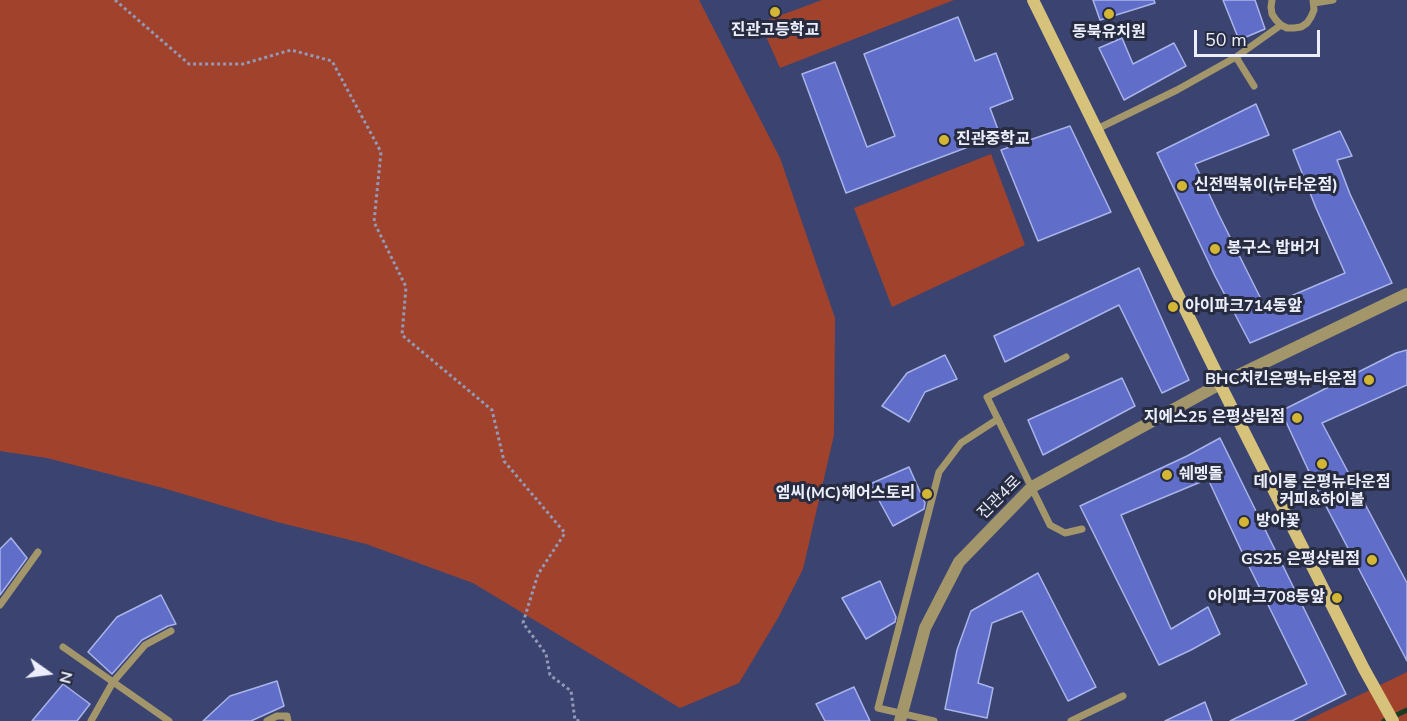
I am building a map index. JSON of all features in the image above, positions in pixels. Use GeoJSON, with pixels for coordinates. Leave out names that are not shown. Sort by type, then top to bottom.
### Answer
{"type":"FeatureCollection","features":[{"type":"Feature","properties":{"kind":"street"},"geometry":{"type":"LineString","coordinates":[[1033,0],[1221,384],[1364,669],[1393,721]]}},
{"type":"Feature","properties":{"kind":"street","name":"진관4로"},"geometry":{"type":"LineString","coordinates":[[901,718],[925,628],[959,562],[1032,487],[1221,384],[1407,294]]}},
{"type":"Feature","properties":{"kind":"lane"},"geometry":{"type":"LineString","coordinates":[[1272,0],[1272,14],[1281,25],[1287,28],[1301,27],[1307,23],[1314,10],[1313,2],[1333,0]]}},
{"type":"Feature","properties":{"kind":"lane"},"geometry":{"type":"LineString","coordinates":[[1097,129],[1177,90],[1236,57],[1281,25]]}},
{"type":"Feature","properties":{"kind":"lane"},"geometry":{"type":"LineString","coordinates":[[1236,57],[1254,86]]}},
{"type":"Feature","properties":{"kind":"lane"},"geometry":{"type":"LineString","coordinates":[[1066,357],[987,397],[1050,525],[1065,533],[1082,530]]}},
{"type":"Feature","properties":{"kind":"lane"},"geometry":{"type":"LineString","coordinates":[[934,721],[901,718],[878,708],[939,472],[961,443],[998,419]]}},
{"type":"Feature","properties":{"kind":"lane"},"geometry":{"type":"LineString","coordinates":[[0,605],[38,552]]}},
{"type":"Feature","properties":{"kind":"lane"},"geometry":{"type":"LineString","coordinates":[[91,721],[113,682],[145,645],[171,631]]}},
{"type":"Feature","properties":{"kind":"lane"},"geometry":{"type":"LineString","coordinates":[[63,647],[169,721]]}},
{"type":"Feature","properties":{"kind":"lane"},"geometry":{"type":"LineString","coordinates":[[1071,721],[1123,696]]}},
{"type":"Feature","properties":{"kind":"lane"},"geometry":{"type":"LineString","coordinates":[[267,721],[277,716],[287,716],[288,721]]}},
{"type":"Feature","properties":{"kind":"path"},"geometry":{"type":"LineString","coordinates":[[115,0],[189,64],[243,64],[291,50],[332,62],[381,152],[374,222],[406,287],[402,335],[492,410],[504,461],[565,533],[538,574],[523,623],[546,654],[550,675],[571,691],[575,720],[580,721]]}},
{"type":"Feature","properties":{"kind":"shaded area"},"geometry":{"type":"Polygon","coordinates":[[[0,0],[699,0],[780,158],[835,318],[834,435],[803,569],[778,618],[739,683],[680,708],[473,583],[366,544],[277,522],[163,488],[47,458],[0,451],[0,0]]]}},
{"type":"Feature","properties":{"kind":"shaded area"},"geometry":{"type":"Polygon","coordinates":[[[822,0],[954,0],[780,68],[760,23],[822,0]]]}},
{"type":"Feature","properties":{"kind":"shaded area"},"geometry":{"type":"Polygon","coordinates":[[[991,154],[1025,245],[892,307],[854,208],[991,154]]]}},
{"type":"Feature","properties":{"kind":"shaded area"},"geometry":{"type":"Polygon","coordinates":[[[1407,672],[1407,721],[1306,721],[1374,688],[1407,672]]]}},
{"type":"Feature","properties":{"kind":"building","name":"동북유치원"},"geometry":{"type":"Polygon","coordinates":[[[1093,0],[1154,0],[1155,3],[1100,20],[1093,0]]]}},
{"type":"Feature","properties":{"kind":"building"},"geometry":{"type":"Polygon","coordinates":[[[1223,0],[1255,0],[1265,29],[1239,40],[1223,0]]]}},
{"type":"Feature","properties":{"kind":"building"},"geometry":{"type":"Polygon","coordinates":[[[958,17],[975,61],[996,53],[1013,99],[990,108],[1000,135],[846,193],[802,74],[835,62],[867,147],[895,136],[864,54],[958,17]]]}},
{"type":"Feature","properties":{"kind":"building"},"geometry":{"type":"Polygon","coordinates":[[[1122,38],[1133,64],[1174,43],[1186,66],[1124,100],[1099,48],[1122,38]]]}},
{"type":"Feature","properties":{"kind":"building"},"geometry":{"type":"Polygon","coordinates":[[[1256,104],[1269,135],[1195,164],[1265,307],[1345,273],[1293,150],[1340,131],[1352,156],[1337,160],[1350,194],[1392,283],[1250,343],[1215,276],[1157,153],[1256,104]]]}},
{"type":"Feature","properties":{"kind":"building"},"geometry":{"type":"Polygon","coordinates":[[[1070,126],[1111,212],[1038,241],[1001,150],[1070,126]]]}},
{"type":"Feature","properties":{"kind":"building"},"geometry":{"type":"Polygon","coordinates":[[[1139,268],[1189,380],[1162,393],[1119,305],[1005,362],[994,336],[1139,268]]]}},
{"type":"Feature","properties":{"kind":"building"},"geometry":{"type":"Polygon","coordinates":[[[1407,350],[1407,385],[1322,423],[1407,583],[1407,661],[1317,489],[1281,411],[1396,353],[1407,350]]]}},
{"type":"Feature","properties":{"kind":"building"},"geometry":{"type":"Polygon","coordinates":[[[945,355],[957,379],[925,392],[909,422],[882,406],[907,373],[945,355]]]}},
{"type":"Feature","properties":{"kind":"building"},"geometry":{"type":"Polygon","coordinates":[[[1122,378],[1135,406],[1043,455],[1028,420],[1122,378]]]}},
{"type":"Feature","properties":{"kind":"building"},"geometry":{"type":"Polygon","coordinates":[[[1220,438],[1346,694],[1292,721],[1230,721],[1307,684],[1208,479],[1121,515],[1171,629],[1208,607],[1220,634],[1159,665],[1080,506],[1220,438]]]}},
{"type":"Feature","properties":{"kind":"building"},"geometry":{"type":"Polygon","coordinates":[[[909,467],[925,503],[924,509],[893,526],[870,484],[909,467]]]}},
{"type":"Feature","properties":{"kind":"building"},"geometry":{"type":"Polygon","coordinates":[[[11,538],[27,558],[0,595],[0,549],[11,538]]]}},
{"type":"Feature","properties":{"kind":"building"},"geometry":{"type":"Polygon","coordinates":[[[1038,573],[1096,687],[1068,701],[1022,611],[992,623],[978,683],[993,688],[987,718],[945,709],[957,650],[971,611],[1038,573]]]}},
{"type":"Feature","properties":{"kind":"building"},"geometry":{"type":"Polygon","coordinates":[[[880,581],[896,617],[895,622],[866,639],[842,598],[880,581]]]}},
{"type":"Feature","properties":{"kind":"building"},"geometry":{"type":"Polygon","coordinates":[[[161,595],[176,624],[142,640],[112,674],[88,652],[117,617],[161,595]]]}},
{"type":"Feature","properties":{"kind":"building"},"geometry":{"type":"Polygon","coordinates":[[[277,681],[284,706],[251,721],[203,721],[230,696],[277,681]]]}},
{"type":"Feature","properties":{"kind":"building"},"geometry":{"type":"Polygon","coordinates":[[[63,684],[90,704],[77,721],[32,721],[63,684]]]}},
{"type":"Feature","properties":{"kind":"building"},"geometry":{"type":"Polygon","coordinates":[[[854,687],[870,721],[825,721],[816,704],[854,687]]]}},
{"type":"Feature","properties":{"kind":"building"},"geometry":{"type":"Polygon","coordinates":[[[1205,702],[1212,721],[1165,721],[1205,702]]]}},
{"type":"Feature","properties":{"kind":"waterway"},"geometry":{"type":"LineString","coordinates":[[1384,721],[1407,710]]}},
{"type":"Feature","properties":{"kind":"place","name":"진관고등학교"},"geometry":{"type":"Point","coordinates":[775,12]}},
{"type":"Feature","properties":{"kind":"place","name":"동북유치원"},"geometry":{"type":"Point","coordinates":[1109,14]}},
{"type":"Feature","properties":{"kind":"place","name":"진관중학교"},"geometry":{"type":"Point","coordinates":[944,140]}},
{"type":"Feature","properties":{"kind":"place","name":"신전떡볶이(뉴타운점)"},"geometry":{"type":"Point","coordinates":[1182,186]}},
{"type":"Feature","properties":{"kind":"place","name":"봉구스 밥버거"},"geometry":{"type":"Point","coordinates":[1215,249]}},
{"type":"Feature","properties":{"kind":"place","name":"아이파크714동앞"},"geometry":{"type":"Point","coordinates":[1173,307]}},
{"type":"Feature","properties":{"kind":"place","name":"BHC치킨은평뉴타운점"},"geometry":{"type":"Point","coordinates":[1369,380]}},
{"type":"Feature","properties":{"kind":"place","name":"지에스25 은평상림점"},"geometry":{"type":"Point","coordinates":[1297,418]}},
{"type":"Feature","properties":{"kind":"place","name":"데이롱 은평뉴타운점 커피&하이볼"},"geometry":{"type":"Point","coordinates":[1322,464]}},
{"type":"Feature","properties":{"kind":"place","name":"쉐멩돌"},"geometry":{"type":"Point","coordinates":[1167,475]}},
{"type":"Feature","properties":{"kind":"place","name":"엠씨(MC)헤어스토리"},"geometry":{"type":"Point","coordinates":[927,494]}},
{"type":"Feature","properties":{"kind":"place","name":"방아꽃"},"geometry":{"type":"Point","coordinates":[1244,522]}},
{"type":"Feature","properties":{"kind":"place","name":"GS25 은평상림점"},"geometry":{"type":"Point","coordinates":[1372,560]}},
{"type":"Feature","properties":{"kind":"place","name":"아이파크708동앞"},"geometry":{"type":"Point","coordinates":[1337,598]}}]}
